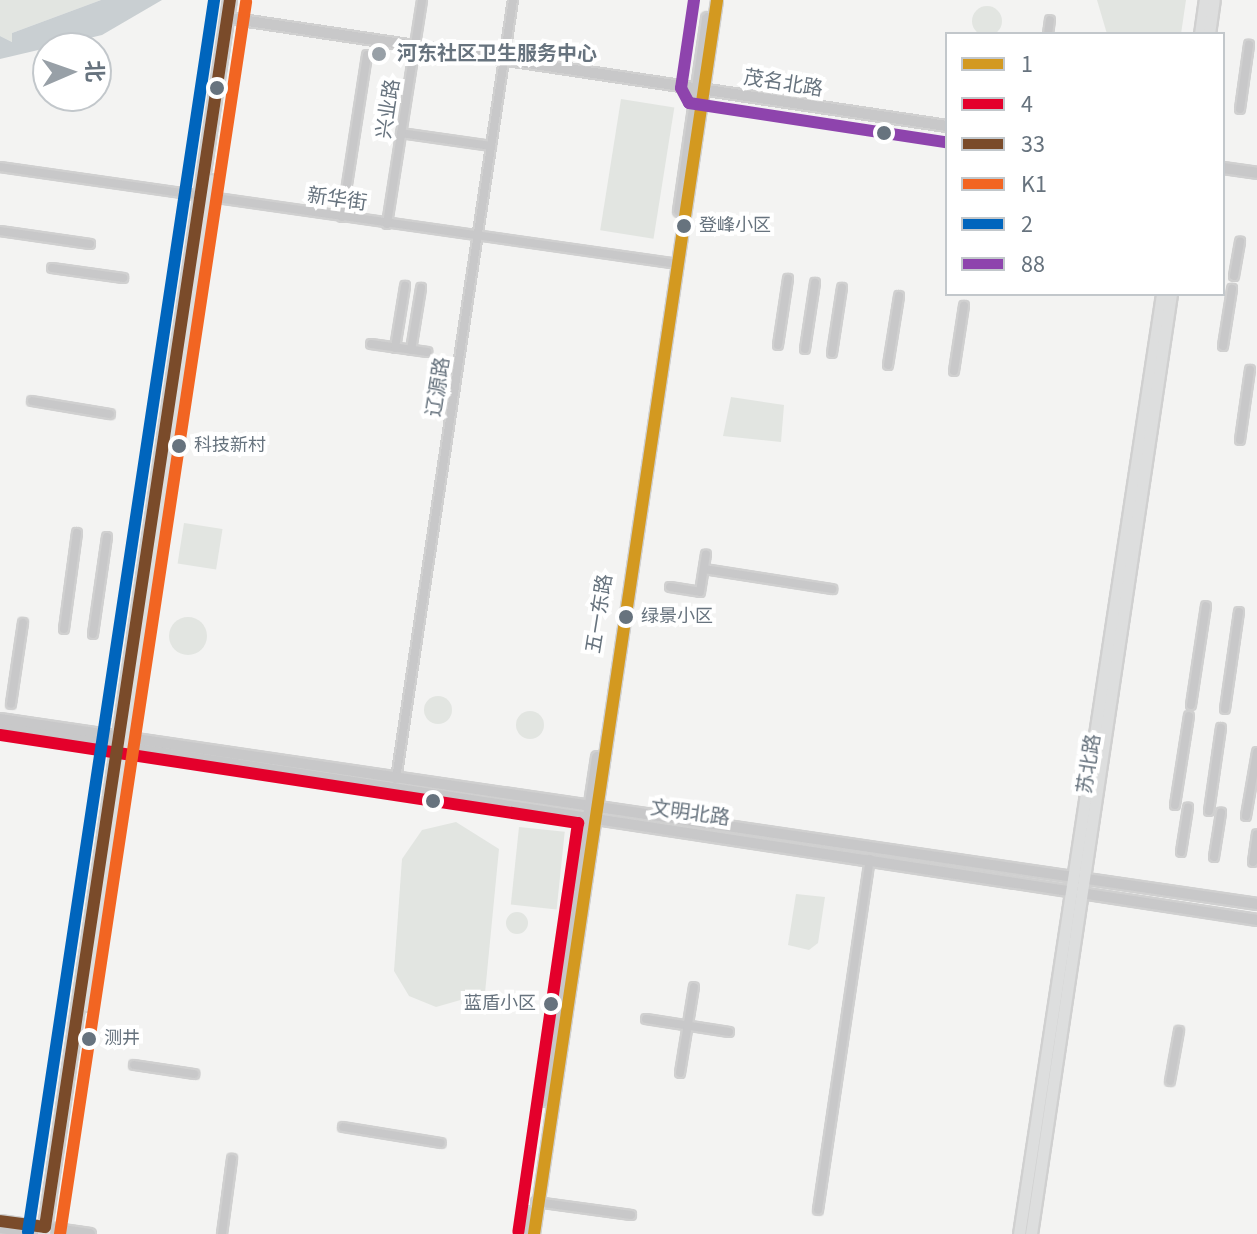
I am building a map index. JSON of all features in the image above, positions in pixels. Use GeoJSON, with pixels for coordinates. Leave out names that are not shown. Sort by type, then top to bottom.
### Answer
{"type":"FeatureCollection","features":[{"type":"Feature","properties":{"kind":"main road"},"geometry":{"type":"LineString","coordinates":[[47,1232],[204,198],[230,0]]}},
{"type":"Feature","properties":{"kind":"main road"},"geometry":{"type":"LineString","coordinates":[[204,198],[238,0]]}},
{"type":"Feature","properties":{"kind":"main road"},"geometry":{"type":"LineString","coordinates":[[1200,32],[1205,0]]}},
{"type":"Feature","properties":{"kind":"main road"},"geometry":{"type":"LineString","coordinates":[[1209,32],[1214,0]]}},
{"type":"Feature","properties":{"kind":"main road","name":"苏北路"},"geometry":{"type":"LineString","coordinates":[[1031,1234],[1077,884],[1162,296]]}},
{"type":"Feature","properties":{"kind":"main road","name":"苏北路"},"geometry":{"type":"LineString","coordinates":[[1019,1234],[1171,296]]}},
{"type":"Feature","properties":{"kind":"street","name":"兴业路"},"geometry":{"type":"LineString","coordinates":[[387,224],[422,0]]}},
{"type":"Feature","properties":{"kind":"street","name":"辽源路"},"geometry":{"type":"LineString","coordinates":[[396,779],[513,0]]}},
{"type":"Feature","properties":{"kind":"street","name":"五一东路"},"geometry":{"type":"LineString","coordinates":[[527,1234],[700,89],[710,0]]}},
{"type":"Feature","properties":{"kind":"street","name":"五一东路"},"geometry":{"type":"LineString","coordinates":[[534,1234],[536,1202],[671,263],[717,0]]}},
{"type":"Feature","properties":{"kind":"street","name":"茂名北路"},"geometry":{"type":"LineString","coordinates":[[235,19],[945,126]]}},
{"type":"Feature","properties":{"kind":"street"},"geometry":{"type":"LineString","coordinates":[[1048,32],[1050,20]]}},
{"type":"Feature","properties":{"kind":"street"},"geometry":{"type":"LineString","coordinates":[[1240,109],[1249,45]]}},
{"type":"Feature","properties":{"kind":"street"},"geometry":{"type":"LineString","coordinates":[[342,217],[367,55]]}},
{"type":"Feature","properties":{"kind":"street"},"geometry":{"type":"LineString","coordinates":[[401,133],[491,146]]}},
{"type":"Feature","properties":{"kind":"street","name":"新华街"},"geometry":{"type":"LineString","coordinates":[[0,167],[671,263]]}},
{"type":"Feature","properties":{"kind":"street"},"geometry":{"type":"LineString","coordinates":[[1225,168],[1257,173]]}},
{"type":"Feature","properties":{"kind":"street"},"geometry":{"type":"LineString","coordinates":[[0,231],[90,244]]}},
{"type":"Feature","properties":{"kind":"street"},"geometry":{"type":"LineString","coordinates":[[1234,276],[1240,242]]}},
{"type":"Feature","properties":{"kind":"street"},"geometry":{"type":"LineString","coordinates":[[52,268],[123,278]]}},
{"type":"Feature","properties":{"kind":"street"},"geometry":{"type":"LineString","coordinates":[[778,345],[788,279]]}},
{"type":"Feature","properties":{"kind":"street"},"geometry":{"type":"LineString","coordinates":[[805,349],[815,283]]}},
{"type":"Feature","properties":{"kind":"street"},"geometry":{"type":"LineString","coordinates":[[395,348],[405,286]]}},
{"type":"Feature","properties":{"kind":"street"},"geometry":{"type":"LineString","coordinates":[[411,350],[421,288]]}},
{"type":"Feature","properties":{"kind":"street"},"geometry":{"type":"LineString","coordinates":[[832,353],[842,288]]}},
{"type":"Feature","properties":{"kind":"street"},"geometry":{"type":"LineString","coordinates":[[1223,346],[1232,289]]}},
{"type":"Feature","properties":{"kind":"street"},"geometry":{"type":"LineString","coordinates":[[888,365],[899,296]]}},
{"type":"Feature","properties":{"kind":"street"},"geometry":{"type":"LineString","coordinates":[[954,371],[964,306]]}},
{"type":"Feature","properties":{"kind":"street"},"geometry":{"type":"LineString","coordinates":[[371,344],[427,352]]}},
{"type":"Feature","properties":{"kind":"street"},"geometry":{"type":"LineString","coordinates":[[1240,440],[1250,370]]}},
{"type":"Feature","properties":{"kind":"street"},"geometry":{"type":"LineString","coordinates":[[32,401],[110,414]]}},
{"type":"Feature","properties":{"kind":"street"},"geometry":{"type":"LineString","coordinates":[[64,629],[77,533]]}},
{"type":"Feature","properties":{"kind":"street"},"geometry":{"type":"LineString","coordinates":[[93,634],[107,537]]}},
{"type":"Feature","properties":{"kind":"street"},"geometry":{"type":"LineString","coordinates":[[670,587],[700,592],[706,554]]}},
{"type":"Feature","properties":{"kind":"street"},"geometry":{"type":"LineString","coordinates":[[704,569],[832,589]]}},
{"type":"Feature","properties":{"kind":"street"},"geometry":{"type":"LineString","coordinates":[[1191,705],[1206,606]]}},
{"type":"Feature","properties":{"kind":"street"},"geometry":{"type":"LineString","coordinates":[[1225,709],[1239,612]]}},
{"type":"Feature","properties":{"kind":"street"},"geometry":{"type":"LineString","coordinates":[[11,704],[23,623]]}},
{"type":"Feature","properties":{"kind":"street"},"geometry":{"type":"LineString","coordinates":[[1175,805],[1189,716]]}},
{"type":"Feature","properties":{"kind":"street"},"geometry":{"type":"LineString","coordinates":[[0,719],[122,742]]}},
{"type":"Feature","properties":{"kind":"street"},"geometry":{"type":"LineString","coordinates":[[0,728],[122,742]]}},
{"type":"Feature","properties":{"kind":"street"},"geometry":{"type":"LineString","coordinates":[[1209,811],[1221,728]]}},
{"type":"Feature","properties":{"kind":"street","name":"文明北路"},"geometry":{"type":"LineString","coordinates":[[122,742],[870,859],[1257,904]]}},
{"type":"Feature","properties":{"kind":"street","name":"文明北路"},"geometry":{"type":"LineString","coordinates":[[122,742],[396,779],[592,814],[1077,884],[1257,920]]}},
{"type":"Feature","properties":{"kind":"street"},"geometry":{"type":"LineString","coordinates":[[1246,816],[1257,752]]}},
{"type":"Feature","properties":{"kind":"street"},"geometry":{"type":"LineString","coordinates":[[1181,852],[1188,808]]}},
{"type":"Feature","properties":{"kind":"street"},"geometry":{"type":"LineString","coordinates":[[1214,857],[1221,813]]}},
{"type":"Feature","properties":{"kind":"street"},"geometry":{"type":"LineString","coordinates":[[1253,862],[1257,834]]}},
{"type":"Feature","properties":{"kind":"street"},"geometry":{"type":"LineString","coordinates":[[818,1210],[870,859]]}},
{"type":"Feature","properties":{"kind":"street"},"geometry":{"type":"LineString","coordinates":[[680,1073],[694,987]]}},
{"type":"Feature","properties":{"kind":"street"},"geometry":{"type":"LineString","coordinates":[[646,1019],[729,1032]]}},
{"type":"Feature","properties":{"kind":"street"},"geometry":{"type":"LineString","coordinates":[[1170,1081],[1179,1031]]}},
{"type":"Feature","properties":{"kind":"street"},"geometry":{"type":"LineString","coordinates":[[134,1065],[194,1074]]}},
{"type":"Feature","properties":{"kind":"street"},"geometry":{"type":"LineString","coordinates":[[343,1127],[441,1143]]}},
{"type":"Feature","properties":{"kind":"street"},"geometry":{"type":"LineString","coordinates":[[222,1234],[232,1159]]}},
{"type":"Feature","properties":{"kind":"street"},"geometry":{"type":"LineString","coordinates":[[536,1202],[631,1215]]}},
{"type":"Feature","properties":{"kind":"street"},"geometry":{"type":"LineString","coordinates":[[0,1221],[47,1232]]}},
{"type":"Feature","properties":{"kind":"street"},"geometry":{"type":"LineString","coordinates":[[0,1228],[90,1234]]}},
{"type":"Feature","properties":{"kind":"shaded area"},"geometry":{"type":"Polygon","coordinates":[[[0,0],[101,0],[12,33],[12,42],[0,36],[0,0]]]}},
{"type":"Feature","properties":{"kind":"shaded area"},"geometry":{"type":"Polygon","coordinates":[[[101,0],[162,0],[107,32],[32,32],[32,51],[0,59],[0,36],[12,42],[12,33],[101,0]]]}},
{"type":"Feature","properties":{"kind":"shaded area"},"geometry":{"type":"Polygon","coordinates":[[[1097,0],[1186,0],[1181,32],[1106,32],[1097,0]]]}},
{"type":"Feature","properties":{"kind":"shaded area"},"geometry":{"type":"Polygon","coordinates":[[[981,7],[993,7],[1001,15],[998,32],[976,32],[973,27],[973,15],[981,7]]]}},
{"type":"Feature","properties":{"kind":"shaded area"},"geometry":{"type":"Polygon","coordinates":[[[621,99],[674,107],[654,239],[600,230],[621,99]]]}},
{"type":"Feature","properties":{"kind":"shaded area"},"geometry":{"type":"Polygon","coordinates":[[[731,397],[784,405],[781,442],[723,436],[731,397]]]}},
{"type":"Feature","properties":{"kind":"shaded area"},"geometry":{"type":"Polygon","coordinates":[[[184,523],[223,529],[216,570],[178,563],[184,523]]]}},
{"type":"Feature","properties":{"kind":"shaded area"},"geometry":{"type":"Polygon","coordinates":[[[188,617],[201,623],[207,636],[201,649],[188,655],[175,649],[169,636],[175,623],[188,617]]]}},
{"type":"Feature","properties":{"kind":"shaded area"},"geometry":{"type":"Polygon","coordinates":[[[438,696],[448,700],[452,710],[448,720],[438,724],[428,720],[424,710],[428,700],[438,696]]]}},
{"type":"Feature","properties":{"kind":"shaded area"},"geometry":{"type":"Polygon","coordinates":[[[530,711],[540,715],[544,725],[540,735],[530,739],[520,735],[516,725],[520,715],[530,711]]]}},
{"type":"Feature","properties":{"kind":"shaded area"},"geometry":{"type":"Polygon","coordinates":[[[456,822],[499,849],[485,993],[436,1007],[409,996],[394,971],[402,859],[422,830],[456,822]]]}},
{"type":"Feature","properties":{"kind":"shaded area"},"geometry":{"type":"Polygon","coordinates":[[[519,827],[565,832],[557,909],[511,905],[519,827]]]}},
{"type":"Feature","properties":{"kind":"shaded area"},"geometry":{"type":"Polygon","coordinates":[[[796,894],[825,897],[818,943],[809,950],[788,945],[796,894]]]}},
{"type":"Feature","properties":{"kind":"shaded area"},"geometry":{"type":"Polygon","coordinates":[[[513,912],[521,912],[528,923],[521,934],[513,934],[506,927],[506,919],[513,912]]]}},
{"type":"Feature","properties":{"kind":"transit line","name":"2"},"geometry":{"type":"LineString","coordinates":[[28,1232],[214,0]]}},
{"type":"Feature","properties":{"kind":"transit line","name":"33"},"geometry":{"type":"LineString","coordinates":[[0,1221],[45,1227],[230,0]]}},
{"type":"Feature","properties":{"kind":"transit line","name":"88"},"geometry":{"type":"LineString","coordinates":[[694,0],[681,88],[689,103],[945,142]]}},
{"type":"Feature","properties":{"kind":"transit line","name":"1"},"geometry":{"type":"LineString","coordinates":[[534,1234],[717,0]]}},
{"type":"Feature","properties":{"kind":"transit line","name":"K1"},"geometry":{"type":"LineString","coordinates":[[60,1234],[246,2]]}},
{"type":"Feature","properties":{"kind":"transit line","name":"4"},"geometry":{"type":"LineString","coordinates":[[0,735],[578,823],[518,1232]]}},
{"type":"Feature","properties":{"kind":"place","name":"河东社区卫生服务中心"},"geometry":{"type":"Point","coordinates":[379,54]}},
{"type":"Feature","properties":{"kind":"place","name":"登峰小区"},"geometry":{"type":"Point","coordinates":[684,226]}},
{"type":"Feature","properties":{"kind":"place","name":"科技新村"},"geometry":{"type":"Point","coordinates":[179,446]}},
{"type":"Feature","properties":{"kind":"place","name":"绿景小区"},"geometry":{"type":"Point","coordinates":[626,617]}},
{"type":"Feature","properties":{"kind":"place","name":"蓝盾小区"},"geometry":{"type":"Point","coordinates":[551,1004]}},
{"type":"Feature","properties":{"kind":"place","name":"测井"},"geometry":{"type":"Point","coordinates":[89,1039]}}]}
